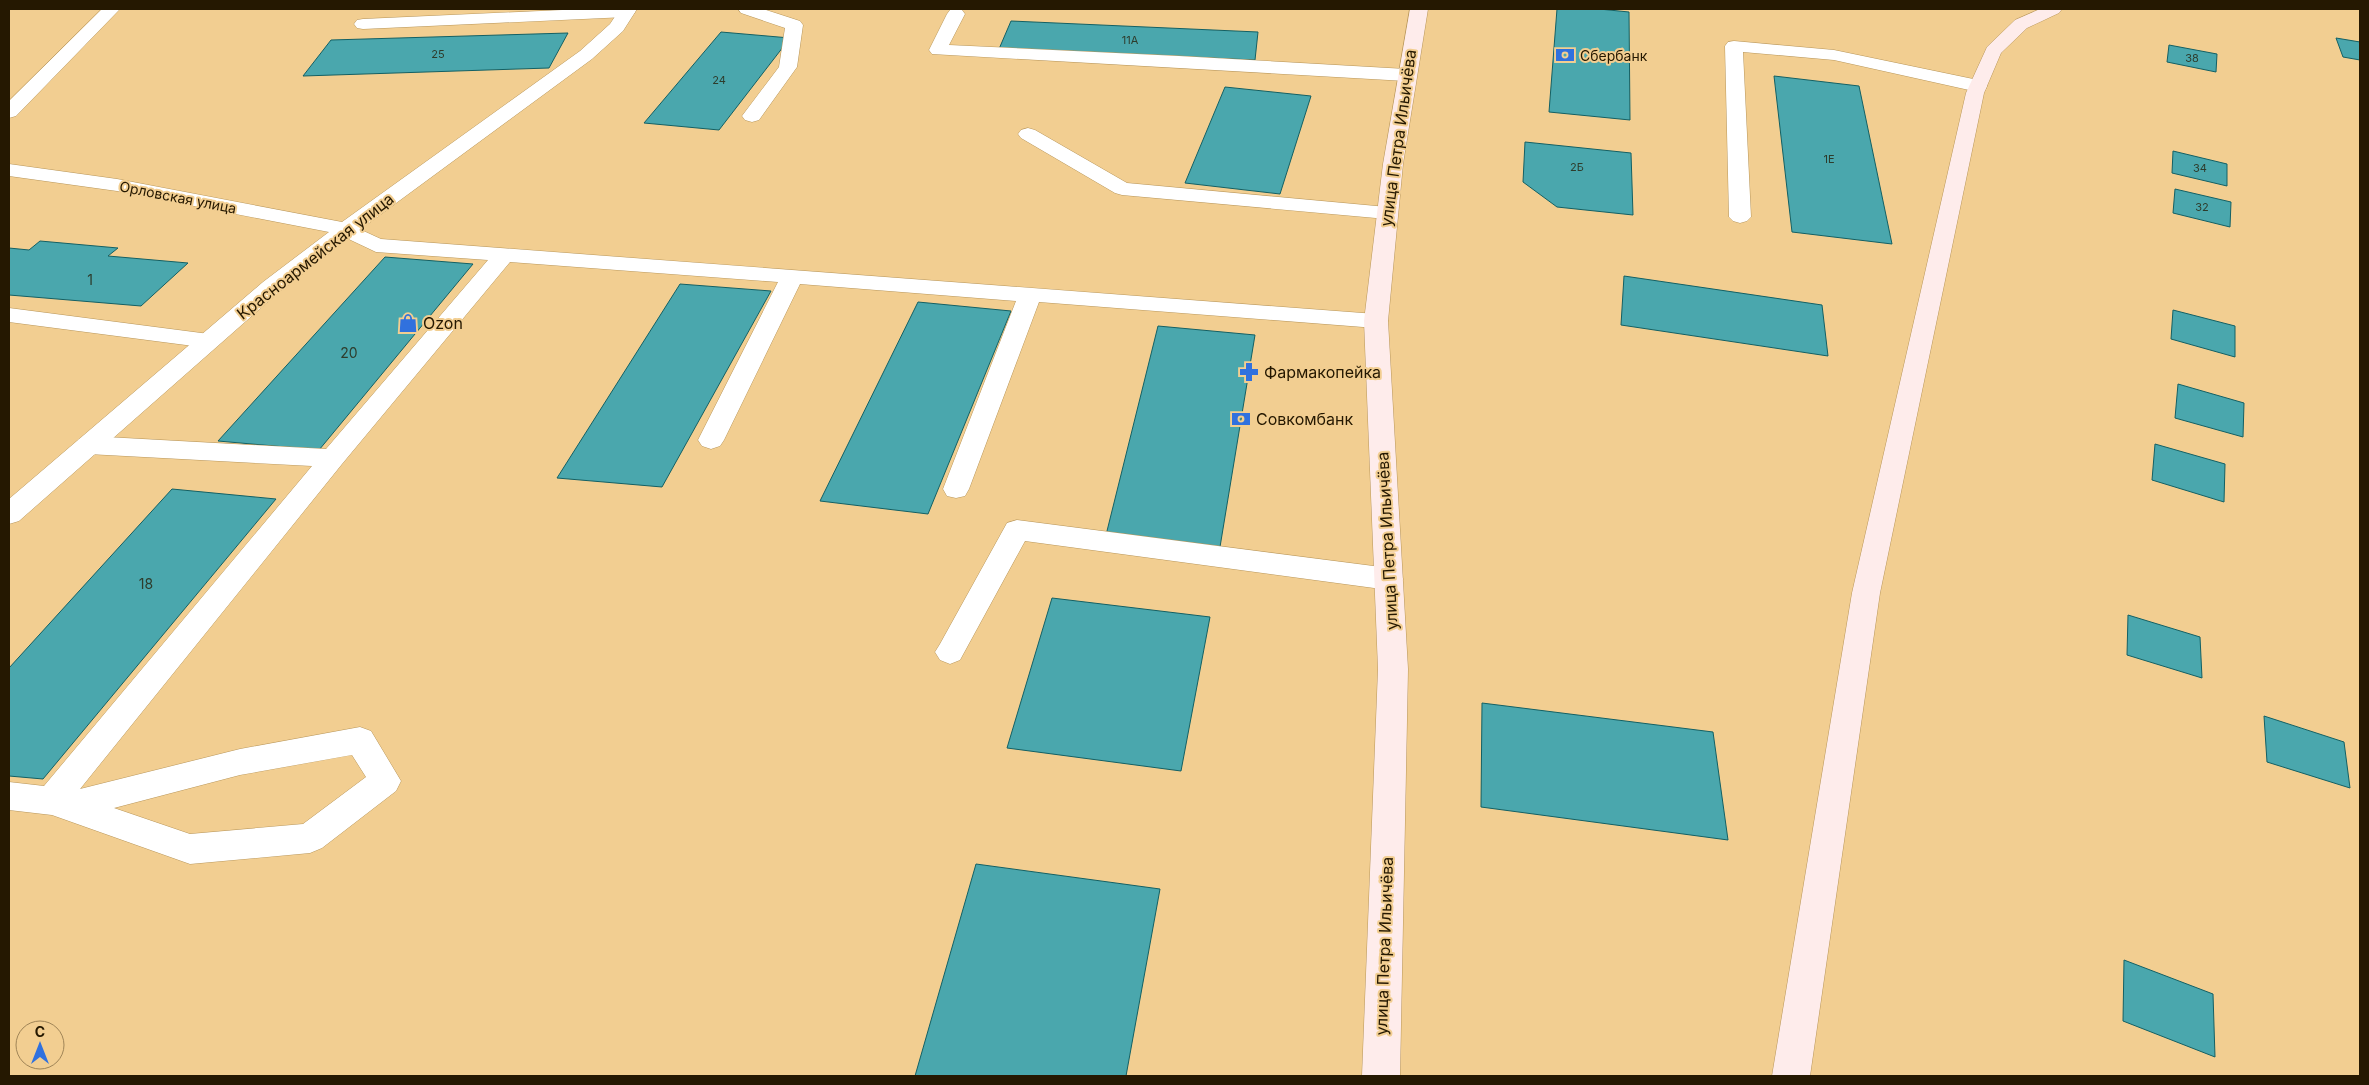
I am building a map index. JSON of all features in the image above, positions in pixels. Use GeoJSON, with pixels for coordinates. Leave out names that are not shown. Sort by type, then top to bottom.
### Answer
{"type":"FeatureCollection","features":[{"type":"Feature","properties":{"kind":"street"},"geometry":{"type":"LineString","coordinates":[[9,112],[111,9]]}},
{"type":"Feature","properties":{"kind":"street"},"geometry":{"type":"LineString","coordinates":[[746,9],[794,25],[788,67],[752,116]]}},
{"type":"Feature","properties":{"kind":"street","name":"улица Петра Ильичёва"},"geometry":{"type":"LineString","coordinates":[[1380,1076],[1393,669],[1376,321],[1399,110],[1419,9]]}},
{"type":"Feature","properties":{"kind":"street"},"geometry":{"type":"LineString","coordinates":[[1791,1076],[1866,593],[1978,86],[1993,51],[2020,24],[2053,9]]}},
{"type":"Feature","properties":{"kind":"street"},"geometry":{"type":"LineString","coordinates":[[364,24],[627,10]]}},
{"type":"Feature","properties":{"kind":"street","name":"Красноармейская улица"},"geometry":{"type":"LineString","coordinates":[[9,514],[271,288],[346,229],[586,55],[617,27],[627,10]]}},
{"type":"Feature","properties":{"kind":"street"},"geometry":{"type":"LineString","coordinates":[[956,14],[938,50],[1406,75]]}},
{"type":"Feature","properties":{"kind":"street"},"geometry":{"type":"LineString","coordinates":[[1740,216],[1734,46],[1834,55],[1978,86]]}},
{"type":"Feature","properties":{"kind":"street"},"geometry":{"type":"LineString","coordinates":[[1028,134],[1122,189],[1387,213]]}},
{"type":"Feature","properties":{"kind":"street","name":"Орловская улица"},"geometry":{"type":"LineString","coordinates":[[9,170],[117,185],[346,229],[376,246],[1376,321]]}},
{"type":"Feature","properties":{"kind":"street"},"geometry":{"type":"LineString","coordinates":[[50,802],[333,458],[504,255]]}},
{"type":"Feature","properties":{"kind":"street"},"geometry":{"type":"LineString","coordinates":[[711,440],[792,277]]}},
{"type":"Feature","properties":{"kind":"street"},"geometry":{"type":"LineString","coordinates":[[956,489],[1030,295]]}},
{"type":"Feature","properties":{"kind":"street"},"geometry":{"type":"LineString","coordinates":[[9,314],[209,341]]}},
{"type":"Feature","properties":{"kind":"street"},"geometry":{"type":"LineString","coordinates":[[88,445],[333,458]]}},
{"type":"Feature","properties":{"kind":"street"},"geometry":{"type":"LineString","coordinates":[[950,652],[1017,530],[1389,579]]}},
{"type":"Feature","properties":{"kind":"street"},"geometry":{"type":"LineString","coordinates":[[9,796],[76,804],[240,762],[360,740],[385,781],[310,838],[190,849],[50,802]]}},
{"type":"Feature","properties":{"kind":"building"},"geometry":{"type":"Polygon","coordinates":[[[1557,9],[1599,9],[1629,12],[1630,120],[1549,112],[1557,9]]]}},
{"type":"Feature","properties":{"kind":"building"},"geometry":{"type":"Polygon","coordinates":[[[1011,21],[1258,32],[1255,60],[999,49],[1011,21]]]}},
{"type":"Feature","properties":{"kind":"building"},"geometry":{"type":"Polygon","coordinates":[[[721,32],[790,38],[719,130],[644,123],[721,32]]]}},
{"type":"Feature","properties":{"kind":"building"},"geometry":{"type":"Polygon","coordinates":[[[568,33],[549,68],[303,76],[331,40],[568,33]]]}},
{"type":"Feature","properties":{"kind":"building"},"geometry":{"type":"Polygon","coordinates":[[[2336,38],[2360,42],[2360,60],[2343,57],[2336,38]]]}},
{"type":"Feature","properties":{"kind":"building"},"geometry":{"type":"Polygon","coordinates":[[[2169,45],[2217,54],[2216,72],[2167,62],[2169,45]]]}},
{"type":"Feature","properties":{"kind":"building"},"geometry":{"type":"Polygon","coordinates":[[[1774,76],[1859,86],[1892,244],[1792,232],[1774,76]]]}},
{"type":"Feature","properties":{"kind":"building"},"geometry":{"type":"Polygon","coordinates":[[[1225,87],[1311,96],[1280,194],[1185,183],[1225,87]]]}},
{"type":"Feature","properties":{"kind":"building"},"geometry":{"type":"Polygon","coordinates":[[[1525,142],[1631,153],[1633,215],[1557,207],[1523,182],[1525,142]]]}},
{"type":"Feature","properties":{"kind":"building"},"geometry":{"type":"Polygon","coordinates":[[[2173,151],[2227,164],[2227,186],[2172,173],[2173,151]]]}},
{"type":"Feature","properties":{"kind":"building"},"geometry":{"type":"Polygon","coordinates":[[[2175,189],[2231,202],[2230,227],[2173,213],[2175,189]]]}},
{"type":"Feature","properties":{"kind":"building"},"geometry":{"type":"Polygon","coordinates":[[[40,241],[118,248],[108,256],[188,263],[141,306],[9,295],[9,248],[29,250],[40,241]]]}},
{"type":"Feature","properties":{"kind":"building"},"geometry":{"type":"Polygon","coordinates":[[[385,257],[473,264],[319,450],[218,441],[385,257]]]}},
{"type":"Feature","properties":{"kind":"building"},"geometry":{"type":"Polygon","coordinates":[[[1624,276],[1822,305],[1828,356],[1621,325],[1624,276]]]}},
{"type":"Feature","properties":{"kind":"building"},"geometry":{"type":"Polygon","coordinates":[[[680,284],[771,291],[662,487],[557,478],[680,284]]]}},
{"type":"Feature","properties":{"kind":"building"},"geometry":{"type":"Polygon","coordinates":[[[918,302],[1011,311],[928,514],[820,501],[918,302]]]}},
{"type":"Feature","properties":{"kind":"building"},"geometry":{"type":"Polygon","coordinates":[[[2173,310],[2235,326],[2235,357],[2171,339],[2173,310]]]}},
{"type":"Feature","properties":{"kind":"building"},"geometry":{"type":"Polygon","coordinates":[[[1158,326],[1255,335],[1220,547],[1106,535],[1158,326]]]}},
{"type":"Feature","properties":{"kind":"building"},"geometry":{"type":"Polygon","coordinates":[[[2178,384],[2244,403],[2243,437],[2175,418],[2178,384]]]}},
{"type":"Feature","properties":{"kind":"building"},"geometry":{"type":"Polygon","coordinates":[[[2155,444],[2225,464],[2224,502],[2152,480],[2155,444]]]}},
{"type":"Feature","properties":{"kind":"building"},"geometry":{"type":"Polygon","coordinates":[[[172,489],[276,499],[43,779],[9,776],[9,668],[172,489]]]}},
{"type":"Feature","properties":{"kind":"building"},"geometry":{"type":"Polygon","coordinates":[[[1052,598],[1210,617],[1181,771],[1007,748],[1052,598]]]}},
{"type":"Feature","properties":{"kind":"building"},"geometry":{"type":"Polygon","coordinates":[[[2128,615],[2200,637],[2202,678],[2127,655],[2128,615]]]}},
{"type":"Feature","properties":{"kind":"building"},"geometry":{"type":"Polygon","coordinates":[[[1482,703],[1713,732],[1728,840],[1481,807],[1482,703]]]}},
{"type":"Feature","properties":{"kind":"building"},"geometry":{"type":"Polygon","coordinates":[[[2264,716],[2344,742],[2350,788],[2267,762],[2264,716]]]}},
{"type":"Feature","properties":{"kind":"building"},"geometry":{"type":"Polygon","coordinates":[[[976,864],[1160,889],[1126,1076],[915,1076],[976,864]]]}},
{"type":"Feature","properties":{"kind":"building"},"geometry":{"type":"Polygon","coordinates":[[[2124,960],[2213,994],[2215,1057],[2123,1021],[2124,960]]]}},
{"type":"Feature","properties":{"kind":"place","name":"Сбербанк"},"geometry":{"type":"Point","coordinates":[1565,55]}},
{"type":"Feature","properties":{"kind":"place","name":"Ozon"},"geometry":{"type":"Point","coordinates":[408,323]}},
{"type":"Feature","properties":{"kind":"place","name":"Фармакопейка"},"geometry":{"type":"Point","coordinates":[1249,372]}},
{"type":"Feature","properties":{"kind":"place","name":"Совкомбанк"},"geometry":{"type":"Point","coordinates":[1241,419]}}]}
